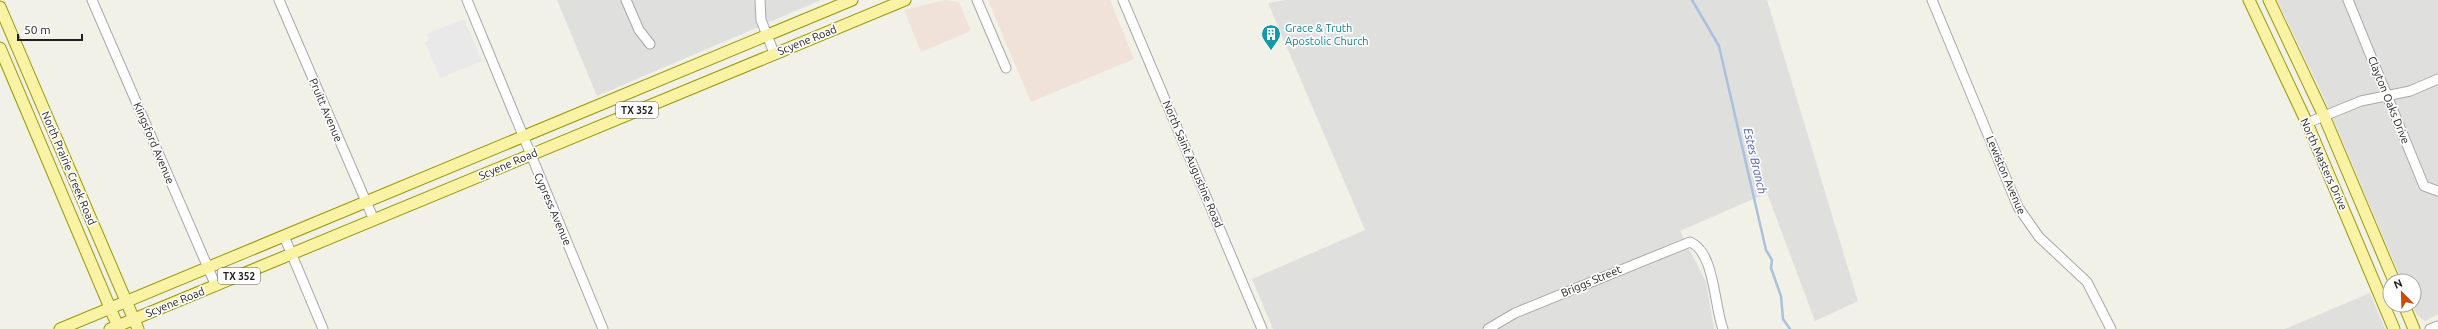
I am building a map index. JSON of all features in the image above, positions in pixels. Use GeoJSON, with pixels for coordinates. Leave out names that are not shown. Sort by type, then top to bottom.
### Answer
{"type":"FeatureCollection","features":[{"type":"Feature","properties":{"kind":"main road","name":"Scyene Road"},"geometry":{"type":"LineString","coordinates":[[60,329],[852,0]]}},
{"type":"Feature","properties":{"kind":"main road","name":"Scyene Road"},"geometry":{"type":"LineString","coordinates":[[116,328],[136,324],[216,286],[774,53],[905,0]]}},
{"type":"Feature","properties":{"kind":"main road","name":"North Masters Drive"},"geometry":{"type":"LineString","coordinates":[[2249,0],[2306,123],[2394,329]]}},
{"type":"Feature","properties":{"kind":"main road","name":"North Masters Drive"},"geometry":{"type":"LineString","coordinates":[[2269,0],[2324,116],[2391,273]]}},
{"type":"Feature","properties":{"kind":"main road","name":"North Prairie Creek Road"},"geometry":{"type":"LineString","coordinates":[[0,7],[136,324]]}},
{"type":"Feature","properties":{"kind":"main road","name":"North Prairie Creek Road"},"geometry":{"type":"LineString","coordinates":[[0,48],[111,308],[116,328]]}},
{"type":"Feature","properties":{"kind":"main road"},"geometry":{"type":"LineString","coordinates":[[2407,313],[2414,329]]}},
{"type":"Feature","properties":{"kind":"street","name":"Kingsford Avenue"},"geometry":{"type":"LineString","coordinates":[[92,0],[216,286]]}},
{"type":"Feature","properties":{"kind":"street","name":"Pruitt Avenue"},"geometry":{"type":"LineString","coordinates":[[279,0],[374,220]]}},
{"type":"Feature","properties":{"kind":"street","name":"Cypress Avenue"},"geometry":{"type":"LineString","coordinates":[[467,0],[525,136],[530,155],[603,329]]}},
{"type":"Feature","properties":{"kind":"street"},"geometry":{"type":"LineString","coordinates":[[626,0],[639,30],[650,44]]}},
{"type":"Feature","properties":{"kind":"street"},"geometry":{"type":"LineString","coordinates":[[760,0],[760,14],[774,53]]}},
{"type":"Feature","properties":{"kind":"street"},"geometry":{"type":"LineString","coordinates":[[977,0],[1006,68]]}},
{"type":"Feature","properties":{"kind":"street","name":"North Saint Augustine Road"},"geometry":{"type":"LineString","coordinates":[[1123,0],[1262,329]]}},
{"type":"Feature","properties":{"kind":"street","name":"Lewiston Avenue"},"geometry":{"type":"LineString","coordinates":[[1932,0],[2018,208],[2039,237],[2087,282],[2111,329]]}},
{"type":"Feature","properties":{"kind":"street","name":"Clayton Oaks Drive"},"geometry":{"type":"LineString","coordinates":[[2348,0],[2424,186],[2438,191]]}},
{"type":"Feature","properties":{"kind":"street"},"geometry":{"type":"LineString","coordinates":[[2306,123],[2361,101],[2410,91],[2438,79]]}},
{"type":"Feature","properties":{"kind":"street"},"geometry":{"type":"LineString","coordinates":[[284,236],[323,329]]}},
{"type":"Feature","properties":{"kind":"street","name":"Briggs Street"},"geometry":{"type":"LineString","coordinates":[[1488,329],[1515,313],[1683,243],[1690,242],[1696,244],[1701,250],[1711,276],[1723,329]]}},
{"type":"Feature","properties":{"kind":"street"},"geometry":{"type":"LineString","coordinates":[[2430,329],[2438,326]]}},
{"type":"Feature","properties":{"kind":"shaded area"},"geometry":{"type":"Polygon","coordinates":[[[557,0],[821,0],[597,96],[557,0]]]}},
{"type":"Feature","properties":{"kind":"shaded area"},"geometry":{"type":"Polygon","coordinates":[[[944,0],[959,2],[971,31],[921,52],[904,10],[944,0]]]}},
{"type":"Feature","properties":{"kind":"shaded area"},"geometry":{"type":"Polygon","coordinates":[[[988,0],[1110,0],[1134,59],[1031,102],[988,0]]]}},
{"type":"Feature","properties":{"kind":"shaded area"},"geometry":{"type":"Polygon","coordinates":[[[1285,0],[1767,0],[1858,301],[1815,321],[1767,193],[1680,231],[1706,282],[1714,329],[1273,329],[1252,279],[1365,230],[1268,3],[1285,0]]]}},
{"type":"Feature","properties":{"kind":"shaded area"},"geometry":{"type":"Polygon","coordinates":[[[2277,0],[2438,0],[2438,314],[2425,321],[2416,313],[2422,313],[2422,273],[2399,273],[2325,100],[2277,0]]]}},
{"type":"Feature","properties":{"kind":"shaded area"},"geometry":{"type":"Polygon","coordinates":[[[464,19],[482,61],[440,78],[425,42],[429,40],[427,34],[464,19]]]}},
{"type":"Feature","properties":{"kind":"shaded area"},"geometry":{"type":"Polygon","coordinates":[[[2370,293],[2385,329],[2285,329],[2370,293]]]}},
{"type":"Feature","properties":{"kind":"waterway","name":"Estes Branch"},"geometry":{"type":"LineString","coordinates":[[1692,0],[1719,46],[1766,250],[1772,260],[1771,268],[1781,296],[1783,319],[1790,329]]}},
{"type":"Feature","properties":{"kind":"place","name":"Grace & Truth Apostolic Church"},"geometry":{"type":"Point","coordinates":[1271,51]}}]}
